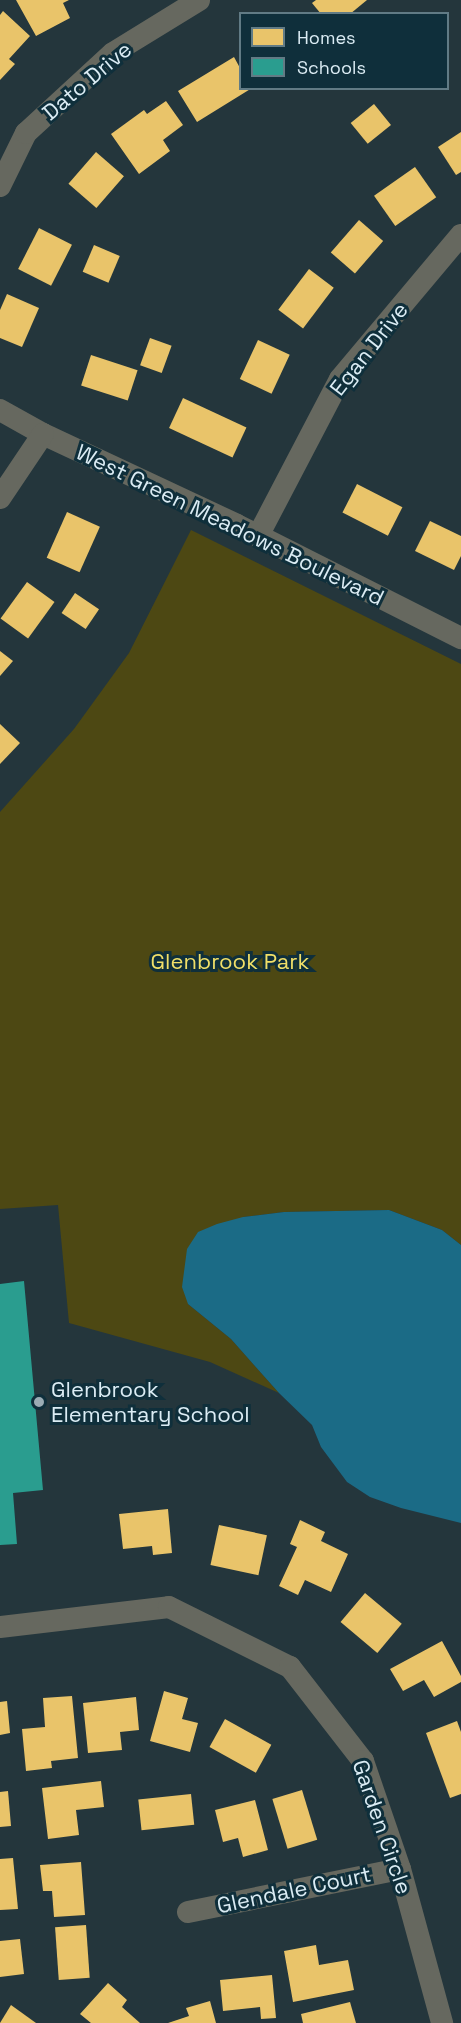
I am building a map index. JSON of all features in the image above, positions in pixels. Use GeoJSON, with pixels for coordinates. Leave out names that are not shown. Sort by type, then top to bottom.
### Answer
{"type":"FeatureCollection","features":[{"type":"Feature","properties":{"kind":"street","name":"Dato Drive"},"geometry":{"type":"LineString","coordinates":[[0,186],[26,133],[113,53],[199,0]]}},
{"type":"Feature","properties":{"kind":"street","name":"Egan Drive"},"geometry":{"type":"LineString","coordinates":[[258,537],[340,379],[461,236]]}},
{"type":"Feature","properties":{"kind":"street","name":"West Green Meadows Boulevard"},"geometry":{"type":"LineString","coordinates":[[0,410],[43,434],[461,638]]}},
{"type":"Feature","properties":{"kind":"street"},"geometry":{"type":"LineString","coordinates":[[0,498],[43,434]]}},
{"type":"Feature","properties":{"kind":"street","name":"Garden Circle"},"geometry":{"type":"LineString","coordinates":[[0,1627],[170,1607],[290,1667],[363,1761],[400,1869],[442,2023]]}},
{"type":"Feature","properties":{"kind":"street","name":"Glendale Court"},"geometry":{"type":"LineString","coordinates":[[188,1912],[400,1869]]}},
{"type":"Feature","properties":{"kind":"green space","name":"Glenbrook Park"},"geometry":{"type":"Polygon","coordinates":[[[191,530],[461,664],[461,1245],[442,1230],[389,1210],[284,1212],[243,1217],[188,1304],[231,1339],[279,1393],[210,1362],[69,1323],[58,1205],[0,1209],[0,812],[74,729],[129,653],[191,530]]]}},
{"type":"Feature","properties":{"kind":"water"},"geometry":{"type":"Polygon","coordinates":[[[389,1210],[442,1230],[461,1245],[461,1523],[401,1508],[370,1497],[347,1482],[321,1447],[312,1425],[279,1393],[231,1339],[188,1304],[182,1287],[187,1249],[198,1232],[217,1224],[243,1217],[284,1212],[389,1210]]]}},
{"type":"Feature","properties":{"kind":"building: Homes"},"geometry":{"type":"Polygon","coordinates":[[[16,0],[69,0],[63,3],[70,18],[36,36],[16,0]]]}},
{"type":"Feature","properties":{"kind":"building: Homes"},"geometry":{"type":"Polygon","coordinates":[[[316,0],[367,0],[352,12],[319,12],[312,3],[316,0]]]}},
{"type":"Feature","properties":{"kind":"building: Homes"},"geometry":{"type":"Polygon","coordinates":[[[3,11],[30,36],[9,59],[15,64],[0,80],[0,15],[3,11]]]}},
{"type":"Feature","properties":{"kind":"building: Homes"},"geometry":{"type":"Polygon","coordinates":[[[234,57],[239,66],[239,90],[249,90],[197,122],[178,91],[234,57]]]}},
{"type":"Feature","properties":{"kind":"building: Homes"},"geometry":{"type":"Polygon","coordinates":[[[166,101],[183,125],[163,140],[170,151],[139,174],[111,134],[144,110],[147,114],[166,101]]]}},
{"type":"Feature","properties":{"kind":"building: Homes"},"geometry":{"type":"Polygon","coordinates":[[[374,104],[391,125],[368,144],[351,123],[374,104]]]}},
{"type":"Feature","properties":{"kind":"building: Homes"},"geometry":{"type":"Polygon","coordinates":[[[461,132],[461,172],[456,175],[438,147],[461,132]]]}},
{"type":"Feature","properties":{"kind":"building: Homes"},"geometry":{"type":"Polygon","coordinates":[[[96,152],[124,176],[96,208],[68,184],[96,152]]]}},
{"type":"Feature","properties":{"kind":"building: Homes"},"geometry":{"type":"Polygon","coordinates":[[[415,167],[436,197],[395,226],[374,196],[415,167]]]}},
{"type":"Feature","properties":{"kind":"building: Homes"},"geometry":{"type":"Polygon","coordinates":[[[359,220],[383,241],[355,273],[331,252],[359,220]]]}},
{"type":"Feature","properties":{"kind":"building: Homes"},"geometry":{"type":"Polygon","coordinates":[[[39,228],[72,245],[51,286],[18,269],[39,228]]]}},
{"type":"Feature","properties":{"kind":"building: Homes"},"geometry":{"type":"Polygon","coordinates":[[[94,245],[120,256],[108,283],[83,272],[94,245]]]}},
{"type":"Feature","properties":{"kind":"building: Homes"},"geometry":{"type":"Polygon","coordinates":[[[309,269],[334,288],[303,328],[278,310],[309,269]]]}},
{"type":"Feature","properties":{"kind":"building: Homes"},"geometry":{"type":"Polygon","coordinates":[[[7,294],[39,308],[22,347],[0,338],[0,310],[7,294]]]}},
{"type":"Feature","properties":{"kind":"building: Homes"},"geometry":{"type":"Polygon","coordinates":[[[150,338],[172,346],[162,373],[140,365],[150,338]]]}},
{"type":"Feature","properties":{"kind":"building: Homes"},"geometry":{"type":"Polygon","coordinates":[[[258,340],[290,355],[272,394],[240,379],[258,340]]]}},
{"type":"Feature","properties":{"kind":"building: Homes"},"geometry":{"type":"Polygon","coordinates":[[[91,355],[138,370],[128,401],[81,385],[91,355]]]}},
{"type":"Feature","properties":{"kind":"building: Homes"},"geometry":{"type":"Polygon","coordinates":[[[183,398],[246,428],[232,457],[169,428],[183,398]]]}},
{"type":"Feature","properties":{"kind":"building: Homes"},"geometry":{"type":"Polygon","coordinates":[[[357,484],[402,507],[388,536],[342,513],[357,484]]]}},
{"type":"Feature","properties":{"kind":"building: Homes"},"geometry":{"type":"Polygon","coordinates":[[[67,512],[100,527],[80,572],[47,558],[67,512]]]}},
{"type":"Feature","properties":{"kind":"building: Homes"},"geometry":{"type":"Polygon","coordinates":[[[430,521],[461,536],[461,556],[454,570],[415,551],[430,521]]]}},
{"type":"Feature","properties":{"kind":"building: Homes"},"geometry":{"type":"Polygon","coordinates":[[[27,582],[55,602],[28,638],[1,618],[27,582]]]}},
{"type":"Feature","properties":{"kind":"building: Homes"},"geometry":{"type":"Polygon","coordinates":[[[75,593],[99,609],[86,629],[62,613],[75,593]]]}},
{"type":"Feature","properties":{"kind":"building: Homes"},"geometry":{"type":"Polygon","coordinates":[[[0,651],[13,661],[0,676],[0,651]]]}},
{"type":"Feature","properties":{"kind":"building: Homes"},"geometry":{"type":"Polygon","coordinates":[[[0,724],[20,743],[0,764],[0,724]]]}},
{"type":"Feature","properties":{"kind":"building: Homes"},"geometry":{"type":"Polygon","coordinates":[[[168,1509],[172,1553],[153,1555],[152,1546],[123,1549],[119,1514],[168,1509]]]}},
{"type":"Feature","properties":{"kind":"building: Homes"},"geometry":{"type":"Polygon","coordinates":[[[300,1520],[325,1532],[321,1541],[348,1554],[331,1592],[305,1580],[298,1595],[279,1586],[297,1547],[290,1544],[300,1520]]]}},
{"type":"Feature","properties":{"kind":"building: Homes"},"geometry":{"type":"Polygon","coordinates":[[[219,1525],[267,1535],[258,1575],[210,1565],[219,1525]]]}},
{"type":"Feature","properties":{"kind":"building: Homes"},"geometry":{"type":"Polygon","coordinates":[[[365,1593],[402,1624],[377,1653],[341,1622],[365,1593]]]}},
{"type":"Feature","properties":{"kind":"building: Homes"},"geometry":{"type":"Polygon","coordinates":[[[442,1641],[461,1676],[461,1682],[434,1697],[424,1680],[403,1691],[390,1669],[442,1641]]]}},
{"type":"Feature","properties":{"kind":"building: Homes"},"geometry":{"type":"Polygon","coordinates":[[[164,1691],[188,1698],[182,1719],[198,1723],[190,1752],[150,1741],[164,1691]]]}},
{"type":"Feature","properties":{"kind":"building: Homes"},"geometry":{"type":"Polygon","coordinates":[[[72,1696],[78,1758],[51,1761],[52,1768],[26,1771],[22,1729],[45,1727],[43,1698],[72,1696]]]}},
{"type":"Feature","properties":{"kind":"building: Homes"},"geometry":{"type":"Polygon","coordinates":[[[136,1697],[139,1730],[120,1732],[122,1750],[88,1753],[83,1703],[136,1697]]]}},
{"type":"Feature","properties":{"kind":"building: Homes"},"geometry":{"type":"Polygon","coordinates":[[[7,1701],[10,1733],[0,1735],[0,1702],[7,1701]]]}},
{"type":"Feature","properties":{"kind":"building: Homes"},"geometry":{"type":"Polygon","coordinates":[[[225,1719],[271,1745],[256,1773],[209,1747],[225,1719]]]}},
{"type":"Feature","properties":{"kind":"building: Homes"},"geometry":{"type":"Polygon","coordinates":[[[457,1721],[461,1732],[461,1794],[450,1798],[426,1733],[457,1721]]]}},
{"type":"Feature","properties":{"kind":"building: Homes"},"geometry":{"type":"Polygon","coordinates":[[[101,1781],[104,1807],[76,1810],[79,1835],[48,1839],[42,1788],[101,1781]]]}},
{"type":"Feature","properties":{"kind":"building: Homes"},"geometry":{"type":"Polygon","coordinates":[[[302,1790],[317,1840],[288,1849],[272,1799],[302,1790]]]}},
{"type":"Feature","properties":{"kind":"building: Homes"},"geometry":{"type":"Polygon","coordinates":[[[8,1791],[11,1826],[0,1827],[0,1792],[8,1791]]]}},
{"type":"Feature","properties":{"kind":"building: Homes"},"geometry":{"type":"Polygon","coordinates":[[[191,1794],[194,1825],[142,1830],[138,1800],[191,1794]]]}},
{"type":"Feature","properties":{"kind":"building: Homes"},"geometry":{"type":"Polygon","coordinates":[[[255,1800],[268,1850],[243,1857],[238,1838],[223,1842],[215,1810],[255,1800]]]}},
{"type":"Feature","properties":{"kind":"building: Homes"},"geometry":{"type":"Polygon","coordinates":[[[13,1858],[18,1909],[0,1910],[0,1859],[13,1858]]]}},
{"type":"Feature","properties":{"kind":"building: Homes"},"geometry":{"type":"Polygon","coordinates":[[[81,1862],[85,1915],[54,1917],[52,1891],[43,1891],[40,1865],[81,1862]]]}},
{"type":"Feature","properties":{"kind":"building: Homes"},"geometry":{"type":"Polygon","coordinates":[[[86,1925],[90,1978],[59,1980],[55,1927],[86,1925]]]}},
{"type":"Feature","properties":{"kind":"building: Homes"},"geometry":{"type":"Polygon","coordinates":[[[20,1939],[24,1974],[0,1977],[0,1941],[20,1939]]]}},
{"type":"Feature","properties":{"kind":"building: Homes"},"geometry":{"type":"Polygon","coordinates":[[[316,1945],[319,1965],[348,1960],[354,1990],[293,2002],[284,1951],[316,1945]]]}},
{"type":"Feature","properties":{"kind":"building: Homes"},"geometry":{"type":"Polygon","coordinates":[[[272,1975],[276,2018],[261,2019],[260,2007],[223,2011],[220,1980],[272,1975]]]}},
{"type":"Feature","properties":{"kind":"building: Homes"},"geometry":{"type":"Polygon","coordinates":[[[108,1983],[127,2000],[122,2007],[140,2023],[91,2023],[80,2014],[108,1983]]]}},
{"type":"Feature","properties":{"kind":"building: Homes"},"geometry":{"type":"Polygon","coordinates":[[[210,2001],[216,2023],[168,2023],[189,2016],[186,2008],[210,2001]]]}},
{"type":"Feature","properties":{"kind":"building: Homes"},"geometry":{"type":"Polygon","coordinates":[[[350,2002],[356,2023],[303,2023],[301,2014],[350,2002]]]}},
{"type":"Feature","properties":{"kind":"building: Homes"},"geometry":{"type":"Polygon","coordinates":[[[11,2005],[36,2023],[0,2023],[11,2005]]]}},
{"type":"Feature","properties":{"kind":"building: Schools"},"geometry":{"type":"Polygon","coordinates":[[[24,1281],[43,1490],[13,1493],[17,1544],[0,1545],[0,1284],[24,1281]]]}},
{"type":"Feature","properties":{"kind":"place","name":"Glenbrook Elementary School"},"geometry":{"type":"Point","coordinates":[39,1402]}}]}
